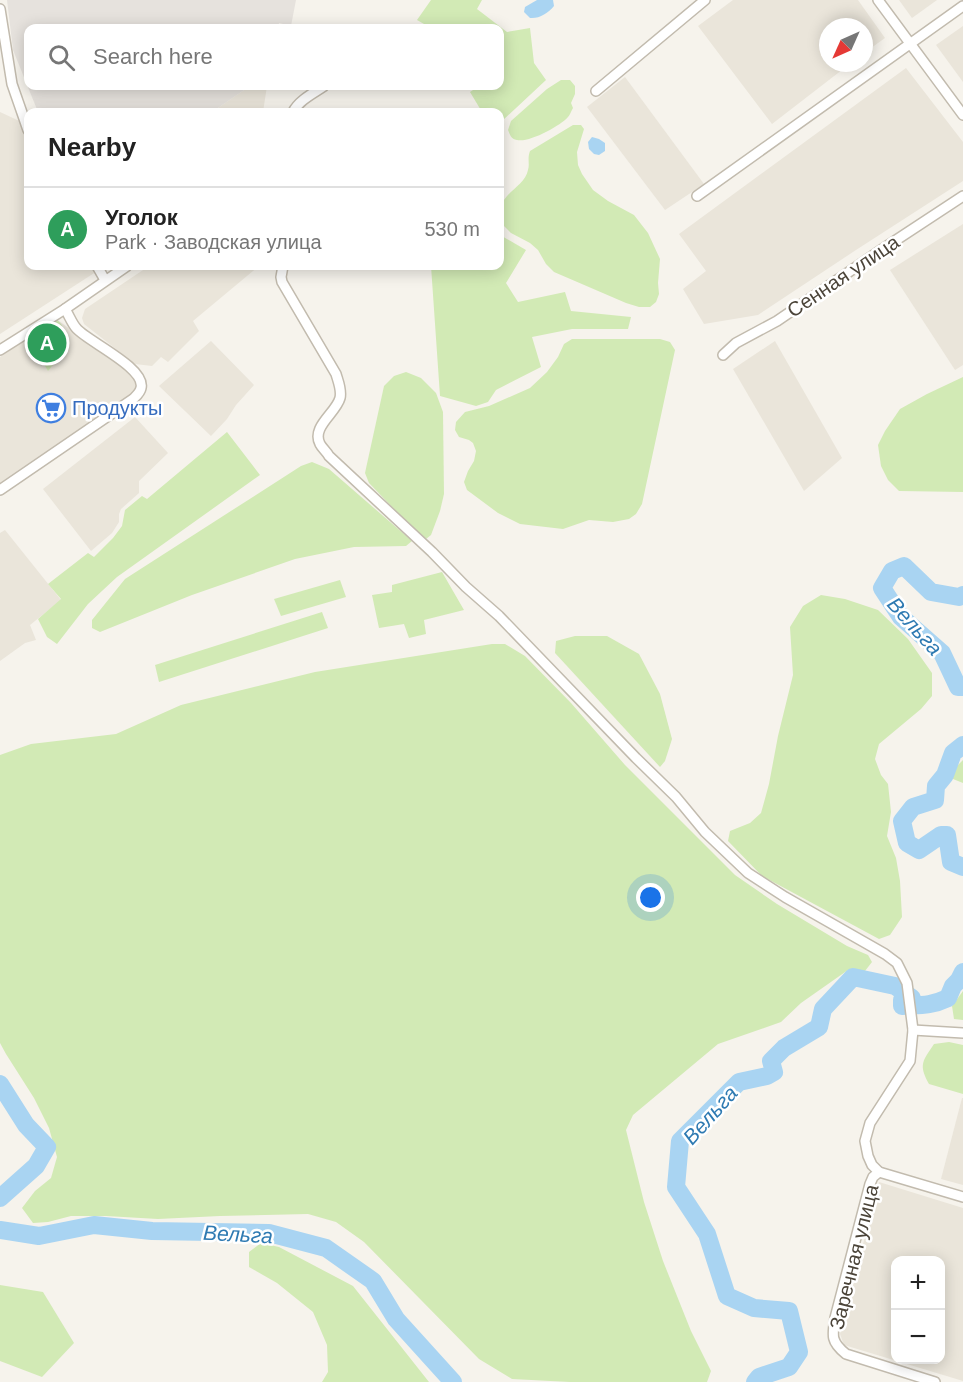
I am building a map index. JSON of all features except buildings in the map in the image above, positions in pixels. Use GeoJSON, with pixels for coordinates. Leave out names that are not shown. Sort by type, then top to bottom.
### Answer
{"type":"FeatureCollection","features":[{"type":"Feature","properties":{"kind":"street"},"geometry":{"type":"LineString","coordinates":[[596,91],[705,0]]}},
{"type":"Feature","properties":{"kind":"street"},"geometry":{"type":"LineString","coordinates":[[878,0],[963,115]]}},
{"type":"Feature","properties":{"kind":"street"},"geometry":{"type":"LineString","coordinates":[[697,196],[963,6]]}},
{"type":"Feature","properties":{"kind":"street"},"geometry":{"type":"LineString","coordinates":[[0,9],[12,84],[24,118]]}},
{"type":"Feature","properties":{"kind":"street"},"geometry":{"type":"LineString","coordinates":[[295,108],[318,90]]}},
{"type":"Feature","properties":{"kind":"street","name":"Сенная улица"},"geometry":{"type":"LineString","coordinates":[[723,355],[736,343],[777,321],[963,196]]}},
{"type":"Feature","properties":{"kind":"street"},"geometry":{"type":"LineString","coordinates":[[99,270],[105,280]]}},
{"type":"Feature","properties":{"kind":"street"},"geometry":{"type":"LineString","coordinates":[[0,350],[121,270]]}},
{"type":"Feature","properties":{"kind":"street"},"geometry":{"type":"LineString","coordinates":[[282,270],[280,277],[282,282],[336,374],[341,391],[337,405],[320,428],[318,437],[320,445],[329,456],[499,616],[676,797],[705,832],[748,873],[897,963],[907,983],[913,1030],[910,1061],[870,1123],[865,1142],[868,1156],[879,1173],[963,1197]]}},
{"type":"Feature","properties":{"kind":"street"},"geometry":{"type":"LineString","coordinates":[[0,490],[133,399],[141,389],[142,384],[135,372],[76,329],[65,309]]}},
{"type":"Feature","properties":{"kind":"street"},"geometry":{"type":"LineString","coordinates":[[913,1030],[963,1033]]}},
{"type":"Feature","properties":{"kind":"street","name":"Заречная улица"},"geometry":{"type":"LineString","coordinates":[[879,1173],[873,1177],[870,1184],[835,1318],[833,1338],[838,1348],[846,1354],[935,1382]]}},
{"type":"Feature","properties":{"kind":"shaded area"},"geometry":{"type":"Polygon","coordinates":[[[7,0],[296,0],[291,24],[24,24],[24,77],[13,50],[7,0]]]}},
{"type":"Feature","properties":{"kind":"shaded area"},"geometry":{"type":"Polygon","coordinates":[[[733,0],[858,0],[871,18],[819,18],[819,72],[839,72],[772,124],[698,26],[733,0]]]}},
{"type":"Feature","properties":{"kind":"shaded area"},"geometry":{"type":"Polygon","coordinates":[[[899,0],[937,0],[912,18],[899,0]]]}},
{"type":"Feature","properties":{"kind":"shaded area"},"geometry":{"type":"Polygon","coordinates":[[[873,21],[885,38],[873,47],[873,21]]]}},
{"type":"Feature","properties":{"kind":"shaded area"},"geometry":{"type":"Polygon","coordinates":[[[963,26],[963,82],[936,45],[963,26]]]}},
{"type":"Feature","properties":{"kind":"shaded area"},"geometry":{"type":"Polygon","coordinates":[[[906,68],[963,142],[963,181],[758,315],[704,324],[683,289],[706,271],[679,234],[906,68]]]}},
{"type":"Feature","properties":{"kind":"shaded area"},"geometry":{"type":"Polygon","coordinates":[[[625,77],[704,184],[665,210],[587,107],[625,77]]]}},
{"type":"Feature","properties":{"kind":"shaded area"},"geometry":{"type":"Polygon","coordinates":[[[29,90],[244,90],[218,108],[36,108],[29,90]]]}},
{"type":"Feature","properties":{"kind":"shaded area"},"geometry":{"type":"Polygon","coordinates":[[[244,90],[266,90],[264,108],[218,108],[244,90]]]}},
{"type":"Feature","properties":{"kind":"shaded area"},"geometry":{"type":"Polygon","coordinates":[[[0,112],[24,123],[24,270],[99,270],[0,334],[0,112]]]}},
{"type":"Feature","properties":{"kind":"shaded area"},"geometry":{"type":"Polygon","coordinates":[[[963,224],[963,365],[955,370],[890,270],[963,224]]]}},
{"type":"Feature","properties":{"kind":"shaded area"},"geometry":{"type":"Polygon","coordinates":[[[143,270],[254,270],[193,321],[199,331],[168,362],[161,357],[152,366],[135,364],[84,324],[82,318],[85,309],[143,270]]]}},
{"type":"Feature","properties":{"kind":"shaded area"},"geometry":{"type":"Polygon","coordinates":[[[56,319],[127,370],[139,386],[136,392],[0,484],[0,357],[56,319]]]}},
{"type":"Feature","properties":{"kind":"shaded area"},"geometry":{"type":"Polygon","coordinates":[[[211,341],[254,385],[211,436],[159,386],[211,341]]]}},
{"type":"Feature","properties":{"kind":"shaded area"},"geometry":{"type":"Polygon","coordinates":[[[775,341],[842,458],[804,491],[733,369],[775,341]]]}},
{"type":"Feature","properties":{"kind":"shaded area"},"geometry":{"type":"Polygon","coordinates":[[[135,417],[168,453],[139,481],[139,493],[121,509],[119,522],[112,533],[91,551],[43,489],[135,417]]]}},
{"type":"Feature","properties":{"kind":"shaded area"},"geometry":{"type":"Polygon","coordinates":[[[5,530],[61,600],[30,625],[36,640],[25,643],[0,661],[0,533],[5,530]]]}},
{"type":"Feature","properties":{"kind":"shaded area"},"geometry":{"type":"Polygon","coordinates":[[[963,1098],[963,1185],[941,1179],[963,1098]]]}},
{"type":"Feature","properties":{"kind":"shaded area"},"geometry":{"type":"Polygon","coordinates":[[[879,1182],[963,1208],[963,1381],[907,1364],[945,1364],[945,1256],[891,1256],[891,1359],[844,1345],[840,1334],[879,1182]]]}},
{"type":"Feature","properties":{"kind":"green space"},"geometry":{"type":"Polygon","coordinates":[[[431,0],[482,0],[477,9],[497,24],[424,24],[417,20],[431,0]]]}},
{"type":"Feature","properties":{"kind":"green space"},"geometry":{"type":"Polygon","coordinates":[[[530,28],[534,63],[546,80],[504,119],[504,108],[480,108],[470,92],[473,90],[504,90],[504,30],[507,32],[530,28]]]}},
{"type":"Feature","properties":{"kind":"green space"},"geometry":{"type":"Polygon","coordinates":[[[561,80],[570,80],[575,86],[575,94],[571,103],[573,108],[568,117],[552,129],[529,139],[512,138],[508,130],[511,121],[547,89],[561,80]]]}},
{"type":"Feature","properties":{"kind":"green space"},"geometry":{"type":"Polygon","coordinates":[[[573,125],[581,125],[584,129],[577,152],[578,165],[582,174],[593,190],[634,215],[648,233],[660,259],[659,294],[656,302],[650,307],[639,307],[626,303],[554,272],[538,250],[504,226],[504,201],[526,176],[530,151],[573,125]]]}},
{"type":"Feature","properties":{"kind":"green space"},"geometry":{"type":"Polygon","coordinates":[[[504,237],[526,250],[506,283],[518,302],[565,292],[571,311],[631,317],[628,329],[572,329],[532,337],[541,367],[496,390],[488,402],[476,406],[440,396],[431,270],[504,270],[504,237]]]}},
{"type":"Feature","properties":{"kind":"green space"},"geometry":{"type":"Polygon","coordinates":[[[56,319],[64,331],[63,345],[48,371],[29,338],[56,319]]]}},
{"type":"Feature","properties":{"kind":"green space"},"geometry":{"type":"Polygon","coordinates":[[[572,339],[660,339],[670,342],[675,350],[642,504],[636,514],[629,519],[613,522],[589,520],[563,529],[520,524],[498,513],[467,490],[464,482],[476,451],[473,443],[459,437],[455,430],[456,422],[465,412],[489,406],[530,388],[547,372],[564,344],[572,339]]]}},
{"type":"Feature","properties":{"kind":"green space"},"geometry":{"type":"Polygon","coordinates":[[[406,372],[421,378],[436,393],[443,412],[444,494],[431,535],[426,539],[421,537],[369,483],[365,473],[384,386],[394,376],[406,372]]]}},
{"type":"Feature","properties":{"kind":"green space"},"geometry":{"type":"Polygon","coordinates":[[[963,377],[963,492],[899,491],[888,480],[881,466],[878,445],[885,431],[900,409],[963,377]]]}},
{"type":"Feature","properties":{"kind":"green space"},"geometry":{"type":"Polygon","coordinates":[[[227,432],[260,475],[117,577],[88,604],[57,644],[47,637],[38,619],[61,599],[48,584],[88,553],[94,557],[122,526],[125,510],[142,496],[147,499],[227,432]]]}},
{"type":"Feature","properties":{"kind":"green space"},"geometry":{"type":"Polygon","coordinates":[[[312,462],[329,469],[412,541],[406,546],[354,547],[295,559],[192,595],[100,632],[92,628],[92,620],[125,579],[301,466],[312,462]]]}},
{"type":"Feature","properties":{"kind":"green space"},"geometry":{"type":"Polygon","coordinates":[[[442,572],[464,610],[424,620],[426,634],[409,638],[404,624],[379,628],[372,595],[392,592],[392,585],[442,572]]]}},
{"type":"Feature","properties":{"kind":"green space"},"geometry":{"type":"Polygon","coordinates":[[[340,580],[346,597],[281,616],[274,599],[340,580]]]}},
{"type":"Feature","properties":{"kind":"green space"},"geometry":{"type":"Polygon","coordinates":[[[821,595],[845,599],[878,610],[908,639],[932,673],[932,696],[921,709],[879,744],[875,759],[881,775],[888,784],[891,812],[887,836],[896,858],[902,917],[890,935],[879,939],[762,876],[728,841],[730,831],[750,823],[761,813],[793,675],[790,627],[803,606],[821,595]]]}},
{"type":"Feature","properties":{"kind":"green space"},"geometry":{"type":"Polygon","coordinates":[[[322,612],[328,628],[159,682],[155,665],[322,612]]]}},
{"type":"Feature","properties":{"kind":"green space"},"geometry":{"type":"Polygon","coordinates":[[[575,636],[607,636],[639,654],[660,694],[672,739],[665,761],[660,767],[555,653],[556,641],[575,636]]]}},
{"type":"Feature","properties":{"kind":"green space"},"geometry":{"type":"Polygon","coordinates":[[[492,644],[505,644],[525,656],[571,703],[625,765],[735,875],[777,904],[847,946],[868,955],[872,962],[865,971],[848,970],[801,1003],[781,1022],[718,1044],[633,1115],[626,1130],[644,1202],[663,1261],[691,1331],[711,1371],[707,1382],[570,1382],[512,1379],[479,1359],[364,1242],[336,1222],[308,1214],[158,1219],[71,1216],[33,1223],[22,1208],[35,1191],[51,1178],[57,1157],[49,1128],[34,1098],[0,1043],[0,755],[31,744],[116,734],[181,705],[315,672],[492,644]]]}},
{"type":"Feature","properties":{"kind":"green space"},"geometry":{"type":"Polygon","coordinates":[[[963,760],[963,783],[953,779],[953,770],[963,760]]]}},
{"type":"Feature","properties":{"kind":"green space"},"geometry":{"type":"Polygon","coordinates":[[[963,991],[963,1020],[954,1019],[952,1006],[963,991]]]}},
{"type":"Feature","properties":{"kind":"green space"},"geometry":{"type":"Polygon","coordinates":[[[949,1042],[963,1045],[963,1094],[929,1084],[924,1072],[923,1063],[934,1044],[949,1042]]]}},
{"type":"Feature","properties":{"kind":"green space"},"geometry":{"type":"Polygon","coordinates":[[[261,1243],[279,1247],[353,1286],[429,1382],[322,1382],[328,1372],[327,1345],[313,1312],[277,1283],[249,1267],[249,1252],[261,1243]]]}},
{"type":"Feature","properties":{"kind":"green space"},"geometry":{"type":"Polygon","coordinates":[[[0,1285],[43,1292],[74,1343],[42,1377],[0,1361],[0,1285]]]}},
{"type":"Feature","properties":{"kind":"water"},"geometry":{"type":"Polygon","coordinates":[[[537,0],[553,0],[554,6],[537,18],[530,18],[524,12],[525,7],[537,0]]]}},
{"type":"Feature","properties":{"kind":"water"},"geometry":{"type":"Polygon","coordinates":[[[592,137],[605,143],[605,151],[599,155],[589,149],[588,142],[592,137]]]}},
{"type":"Feature","properties":{"kind":"waterway","name":"Вельга"},"geometry":{"type":"LineString","coordinates":[[963,595],[959,597],[931,592],[904,566],[892,571],[882,588],[901,617],[942,653],[958,687],[963,687]]}},
{"type":"Feature","properties":{"kind":"waterway","name":"Вельга"},"geometry":{"type":"LineString","coordinates":[[963,745],[953,753],[945,775],[936,786],[935,800],[913,807],[902,821],[907,843],[919,850],[941,835],[947,835],[951,862],[963,867]]}},
{"type":"Feature","properties":{"kind":"waterway","name":"Вельга"},"geometry":{"type":"LineString","coordinates":[[755,1382],[759,1377],[789,1367],[799,1352],[789,1311],[754,1308],[727,1296],[707,1234],[676,1187],[680,1141],[739,1082],[767,1076],[774,1072],[771,1061],[784,1048],[819,1027],[823,1009],[853,977],[895,986],[912,998],[902,1000],[902,1006],[931,1004],[948,998],[963,972]]}},
{"type":"Feature","properties":{"kind":"waterway","name":"Вельга"},"geometry":{"type":"LineString","coordinates":[[0,1084],[26,1125],[47,1147],[36,1166],[0,1198]]}},
{"type":"Feature","properties":{"kind":"waterway","name":"Вельга"},"geometry":{"type":"LineString","coordinates":[[0,1230],[39,1236],[94,1225],[152,1231],[269,1233],[326,1248],[373,1281],[396,1319],[453,1382]]}},
{"type":"Feature","properties":{"kind":"place","name":"Уголок"},"geometry":{"type":"Point","coordinates":[47,343]}},
{"type":"Feature","properties":{"kind":"place","name":"Продукты"},"geometry":{"type":"Point","coordinates":[51,408]}}]}
